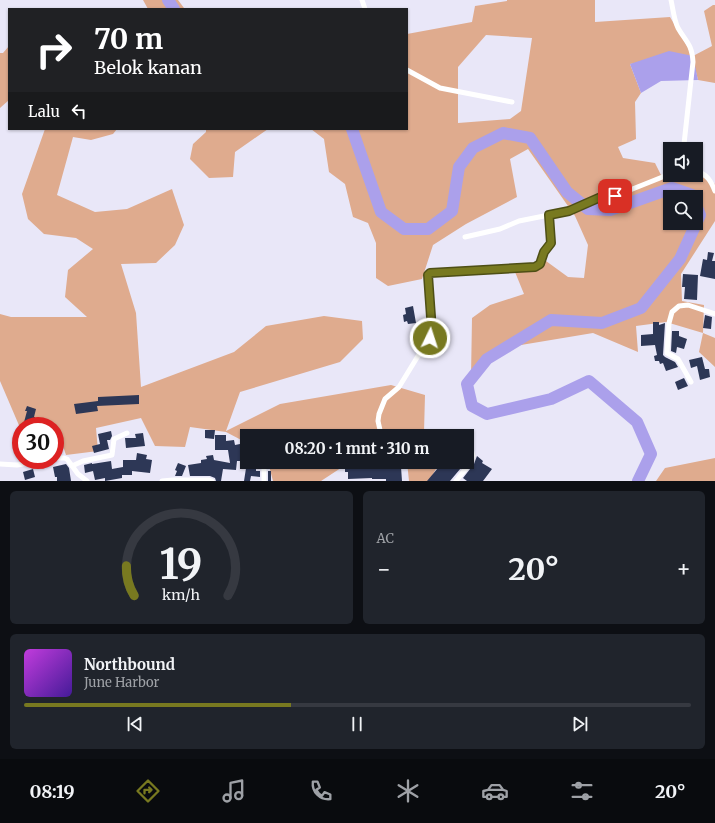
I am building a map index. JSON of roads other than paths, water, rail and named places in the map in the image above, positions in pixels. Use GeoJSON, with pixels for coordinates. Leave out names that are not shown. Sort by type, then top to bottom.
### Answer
{"type":"FeatureCollection","features":[{"type":"Feature","properties":{"kind":"street"},"geometry":{"type":"LineString","coordinates":[[671,0],[678,27],[691,47],[693,54],[684,142]]}},
{"type":"Feature","properties":{"kind":"street"},"geometry":{"type":"LineString","coordinates":[[408,71],[440,88],[512,102]]}},
{"type":"Feature","properties":{"kind":"street"},"geometry":{"type":"LineString","coordinates":[[703,173],[713,185],[715,191]]}},
{"type":"Feature","properties":{"kind":"street"},"geometry":{"type":"LineString","coordinates":[[465,237],[500,229],[519,221],[569,211],[603,196],[615,196],[663,177]]}},
{"type":"Feature","properties":{"kind":"street"},"geometry":{"type":"LineString","coordinates":[[380,429],[378,421],[379,414],[385,399],[399,387],[430,338],[432,331],[428,275],[434,272],[535,267],[540,264],[544,252],[551,243],[549,215]]}},
{"type":"Feature","properties":{"kind":"street"},"geometry":{"type":"LineString","coordinates":[[691,382],[678,359],[667,353],[669,323],[672,312],[679,306],[688,305],[715,314]]}},
{"type":"Feature","properties":{"kind":"street"},"geometry":{"type":"LineString","coordinates":[[72,466],[83,461],[112,454],[114,439],[127,433]]}},
{"type":"Feature","properties":{"kind":"street"},"geometry":{"type":"LineString","coordinates":[[64,458],[67,459],[78,474],[87,481]]}},
{"type":"Feature","properties":{"kind":"street"},"geometry":{"type":"LineString","coordinates":[[0,464],[12,465]]}},
{"type":"Feature","properties":{"kind":"street"},"geometry":{"type":"LineString","coordinates":[[264,469],[264,481]]}},
{"type":"Feature","properties":{"kind":"street"},"geometry":{"type":"LineString","coordinates":[[456,481],[465,469]]}},
{"type":"Feature","properties":{"kind":"street"},"geometry":{"type":"LineString","coordinates":[[162,481],[212,481]]}},
{"type":"Feature","properties":{"kind":"waterway"},"geometry":{"type":"LineString","coordinates":[[168,0],[173,8]]}},
{"type":"Feature","properties":{"kind":"waterway"},"geometry":{"type":"LineString","coordinates":[[352,130],[381,212],[404,229],[428,229],[452,211],[459,167],[473,148],[503,133],[530,138],[567,192],[588,209],[610,210],[663,191]]}},
{"type":"Feature","properties":{"kind":"waterway"},"geometry":{"type":"LineString","coordinates":[[666,190],[672,188],[678,190]]}},
{"type":"Feature","properties":{"kind":"waterway"},"geometry":{"type":"LineString","coordinates":[[638,481],[651,454],[637,422],[589,381],[551,399],[487,414],[472,406],[467,384],[487,359],[551,320],[602,323],[641,308],[680,259],[693,230]]}}]}
